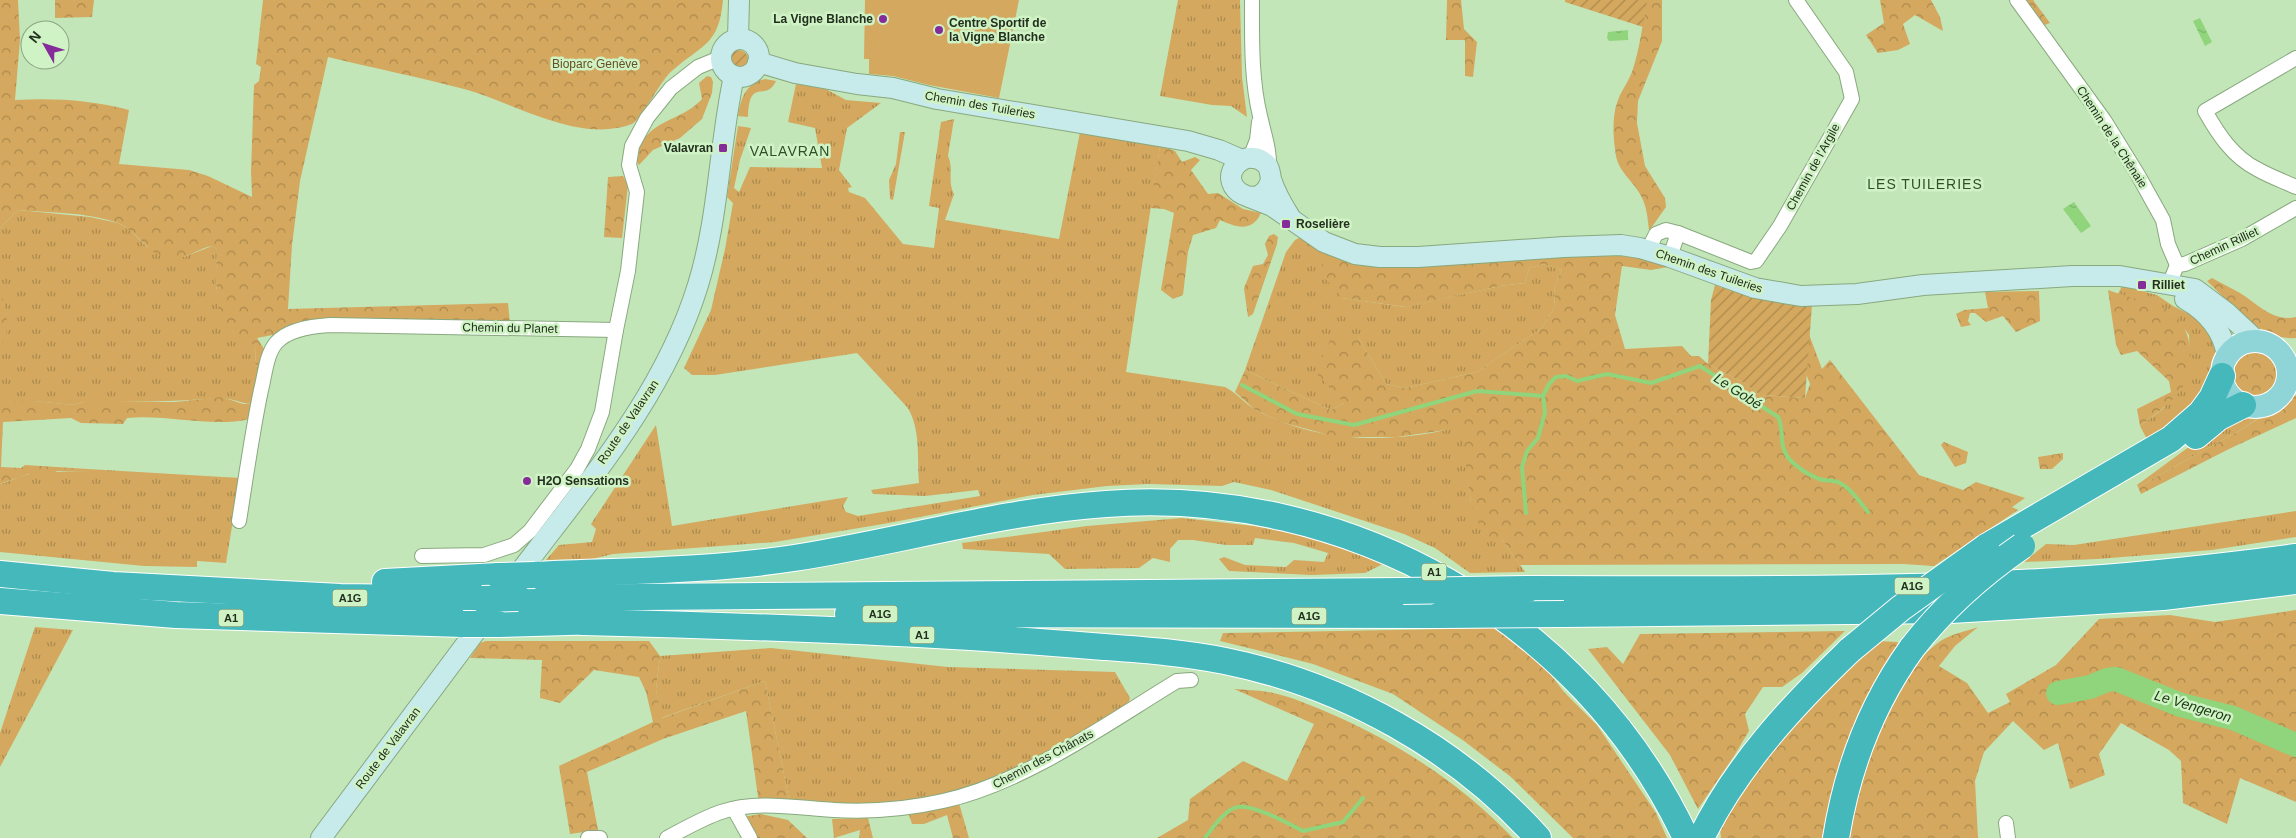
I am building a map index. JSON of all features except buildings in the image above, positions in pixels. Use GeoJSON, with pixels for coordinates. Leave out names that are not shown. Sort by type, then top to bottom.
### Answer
{"type":"FeatureCollection","features":[{"type":"Feature","properties":{"kind":"highway"},"geometry":{"type":"LineString","coordinates":[[1701,838],[1722,801],[1752,758],[1789,712],[1850,650],[1901,608],[1986,547],[2180,432],[2205,409],[2225,366]]}},
{"type":"Feature","properties":{"kind":"highway"},"geometry":{"type":"LineString","coordinates":[[1836,838],[1846,786],[1862,740],[1886,689],[1912,648],[1938,617],[1965,590],[2022,546],[2134,480],[2182,447],[2213,421],[2243,405]]}},
{"type":"Feature","properties":{"kind":"highway","name":"A1"},"geometry":{"type":"LineString","coordinates":[[0,574],[113,584],[219,589],[536,575],[758,562],[828,552],[1038,512],[1106,504],[1165,502],[1209,504],[1279,515],[1348,534],[1413,562],[1489,605],[1530,637],[1582,686],[1606,712],[1666,798],[1686,838]]}},
{"type":"Feature","properties":{"kind":"highway","name":"A1G"},"geometry":{"type":"LineString","coordinates":[[219,589],[340,597],[482,599],[1807,588],[2018,583],[2159,573],[2296,557]]}},
{"type":"Feature","properties":{"kind":"highway","name":"A1G"},"geometry":{"type":"LineString","coordinates":[[583,622],[703,616],[1808,613],[1980,609],[2163,597],[2296,580]]}},
{"type":"Feature","properties":{"kind":"highway","name":"A1"},"geometry":{"type":"LineString","coordinates":[[0,601],[176,616],[463,624],[583,622],[808,629],[984,638],[1160,652],[1228,661],[1329,692],[1394,724],[1424,742],[1482,784],[1538,838]]}},
{"type":"Feature","properties":{"kind":"main road"},"geometry":{"type":"LineString","coordinates":[[2266,345],[2284,360],[2291,374],[2284,389],[2273,401],[2260,406],[2243,405],[2227,392],[2225,366],[2241,345],[2266,345],[2296,349]]}},
{"type":"Feature","properties":{"kind":"street"},"geometry":{"type":"LineString","coordinates":[[738,39],[739,0]]}},
{"type":"Feature","properties":{"kind":"street"},"geometry":{"type":"LineString","coordinates":[[1252,0],[1255,77],[1260,116],[1266,134],[1270,185],[1261,194],[1249,197],[1238,192],[1232,181],[1234,169],[1246,159],[1257,140],[1260,116]]}},
{"type":"Feature","properties":{"kind":"street","name":"Chemin de l'Argile"},"geometry":{"type":"LineString","coordinates":[[1648,250],[1656,234],[1666,230],[1751,262],[1756,261],[1780,226],[1852,99],[1846,72],[1796,0]]}},
{"type":"Feature","properties":{"kind":"street","name":"Chemin de la Chênaie"},"geometry":{"type":"LineString","coordinates":[[2017,0],[2104,120],[2138,175],[2163,220],[2168,244],[2177,265]]}},
{"type":"Feature","properties":{"kind":"street"},"geometry":{"type":"LineString","coordinates":[[738,39],[747,41],[755,47],[758,62],[752,72],[740,77],[734,76],[724,69],[720,58],[724,48],[732,40],[738,39]]}},
{"type":"Feature","properties":{"kind":"street"},"geometry":{"type":"LineString","coordinates":[[422,556],[484,554],[514,545],[530,531],[577,469],[588,449],[602,412],[628,272],[637,192],[629,165],[632,146],[647,118],[671,88],[698,67],[720,58]]}},
{"type":"Feature","properties":{"kind":"street"},"geometry":{"type":"LineString","coordinates":[[2296,58],[2205,111],[2216,130],[2244,161],[2256,169],[2296,187]]}},
{"type":"Feature","properties":{"kind":"street","name":"Chemin des Tuileries"},"geometry":{"type":"LineString","coordinates":[[758,62],[795,73],[868,86],[893,88],[936,98],[1172,138],[1246,159]]}},
{"type":"Feature","properties":{"kind":"street","name":"Route de Valavran"},"geometry":{"type":"LineString","coordinates":[[321,838],[614,446],[654,386],[676,343],[698,283],[716,207],[734,76]]}},
{"type":"Feature","properties":{"kind":"street","name":"Chemin des Tuileries"},"geometry":{"type":"LineString","coordinates":[[1203,146],[1217,157],[1227,169],[1232,181]]}},
{"type":"Feature","properties":{"kind":"street"},"geometry":{"type":"LineString","coordinates":[[1246,159],[1262,160],[1270,174]]}},
{"type":"Feature","properties":{"kind":"street","name":"Chemin des Tuileries"},"geometry":{"type":"LineString","coordinates":[[1270,174],[1290,217]]}},
{"type":"Feature","properties":{"kind":"street","name":"Chemin des Tuileries"},"geometry":{"type":"LineString","coordinates":[[1249,197],[1272,206],[1290,217],[1306,231],[1332,246],[1369,256],[1418,258],[1601,244],[1621,245],[1648,250],[1670,257],[1738,284],[1770,292],[1801,296],[1857,294],[1923,285],[2097,275],[2120,276],[2187,286],[2200,291],[2266,345]]}},
{"type":"Feature","properties":{"kind":"street","name":"Chemin Rilliet"},"geometry":{"type":"LineString","coordinates":[[2177,265],[2185,264],[2242,239],[2296,208]]}},
{"type":"Feature","properties":{"kind":"street"},"geometry":{"type":"LineString","coordinates":[[1670,257],[1678,233]]}},
{"type":"Feature","properties":{"kind":"street"},"geometry":{"type":"LineString","coordinates":[[2177,265],[2169,284],[2182,297],[2201,309],[2212,320],[2223,338],[2225,366]]}},
{"type":"Feature","properties":{"kind":"street","name":"Chemin du Planet"},"geometry":{"type":"LineString","coordinates":[[239,521],[254,426],[268,361],[277,342],[285,336],[302,329],[330,325],[616,330]]}},
{"type":"Feature","properties":{"kind":"street","name":"Chemin des Chânats"},"geometry":{"type":"LineString","coordinates":[[667,838],[721,812],[734,809],[772,807],[878,810],[943,801],[987,788],[1100,728],[1177,681],[1191,680]]}},
{"type":"Feature","properties":{"kind":"street"},"geometry":{"type":"LineString","coordinates":[[734,809],[750,838]]}},
{"type":"Feature","properties":{"kind":"street"},"geometry":{"type":"LineString","coordinates":[[2006,824],[2008,838]]}},
{"type":"Feature","properties":{"kind":"street"},"geometry":{"type":"LineString","coordinates":[[588,838],[600,838]]}},
{"type":"Feature","properties":{"kind":"green space","name":"Bioparc Genève"},"geometry":{"type":"Polygon","coordinates":[[[0,0],[18,0],[20,40],[15,100],[73,100],[129,110],[119,164],[189,170],[208,176],[252,197],[254,85],[259,81],[261,67],[256,64],[263,0],[723,0],[718,26],[708,42],[668,75],[636,121],[632,124],[612,129],[591,129],[569,125],[464,89],[328,57],[300,181],[292,245],[288,309],[508,303],[510,323],[283,333],[257,338],[266,352],[261,370],[255,364],[256,346],[233,332],[226,324],[218,304],[217,249],[212,246],[183,257],[169,259],[153,252],[126,227],[118,223],[106,219],[68,214],[18,210],[0,228],[0,0]]]}},
{"type":"Feature","properties":{"kind":"green space"},"geometry":{"type":"Polygon","coordinates":[[[55,0],[94,0],[92,17],[55,18],[55,0]]]}},
{"type":"Feature","properties":{"kind":"green space","name":"Centre Sportif de la Vigne Blanche"},"geometry":{"type":"Polygon","coordinates":[[[865,0],[1019,0],[999,98],[893,76],[869,74],[869,59],[864,59],[865,0]]]}},
{"type":"Feature","properties":{"kind":"green space"},"geometry":{"type":"Polygon","coordinates":[[[1178,0],[1240,0],[1242,77],[1247,117],[1231,106],[1212,105],[1160,96],[1178,0]]]}},
{"type":"Feature","properties":{"kind":"green space"},"geometry":{"type":"Polygon","coordinates":[[[1447,0],[1461,0],[1464,29],[1477,42],[1473,77],[1465,76],[1465,40],[1446,40],[1447,0]]]}},
{"type":"Feature","properties":{"kind":"green space"},"geometry":{"type":"Polygon","coordinates":[[[1565,0],[1647,0],[1643,27],[1565,2],[1565,0]]]}},
{"type":"Feature","properties":{"kind":"green space"},"geometry":{"type":"Polygon","coordinates":[[[1646,0],[1662,0],[1662,41],[1638,101],[1637,123],[1645,166],[1665,198],[1666,207],[1649,231],[1642,198],[1618,162],[1614,133],[1615,110],[1620,95],[1631,75],[1637,54],[1646,0]]]}},
{"type":"Feature","properties":{"kind":"green space"},"geometry":{"type":"Polygon","coordinates":[[[1880,0],[1931,0],[1940,17],[1943,31],[1915,15],[1903,24],[1910,44],[1898,50],[1878,53],[1866,35],[1884,23],[1880,0]]]}},
{"type":"Feature","properties":{"kind":"green space"},"geometry":{"type":"Polygon","coordinates":[[[2024,0],[2033,0],[2050,23],[2042,26],[2024,0]]]}},
{"type":"Feature","properties":{"kind":"green space"},"geometry":{"type":"Polygon","coordinates":[[[735,50],[743,50],[748,55],[746,66],[735,68],[730,63],[730,55],[735,50]]]}},
{"type":"Feature","properties":{"kind":"green space"},"geometry":{"type":"Polygon","coordinates":[[[707,76],[711,77],[713,82],[712,93],[702,119],[680,138],[653,150],[639,165],[635,159],[640,145],[647,135],[655,128],[693,107],[702,99],[699,83],[707,76]]]}},
{"type":"Feature","properties":{"kind":"green space"},"geometry":{"type":"Polygon","coordinates":[[[765,79],[776,81],[768,90],[755,93],[751,97],[748,117],[738,116],[741,103],[748,88],[758,81],[765,79]]]}},
{"type":"Feature","properties":{"kind":"green space"},"geometry":{"type":"Polygon","coordinates":[[[796,84],[824,88],[846,100],[881,103],[847,128],[839,170],[852,187],[848,188],[849,192],[865,198],[903,244],[934,248],[939,208],[929,206],[941,122],[954,119],[948,156],[951,185],[954,194],[945,220],[1059,239],[1080,132],[1160,146],[1126,372],[1225,387],[1252,408],[1272,418],[1324,434],[1379,438],[1413,436],[1462,427],[1471,503],[1501,538],[1525,572],[1470,573],[1435,548],[1404,534],[1271,490],[1234,482],[1222,486],[1148,484],[1107,486],[1033,495],[889,523],[775,542],[613,554],[592,559],[546,560],[559,545],[592,542],[596,529],[591,524],[656,425],[672,526],[848,497],[843,506],[846,512],[858,516],[980,496],[978,490],[925,496],[873,494],[871,490],[919,483],[918,443],[914,424],[907,407],[857,353],[715,375],[692,375],[684,368],[711,310],[725,249],[733,203],[727,197],[738,126],[751,128],[740,160],[734,188],[739,192],[750,167],[822,168],[815,128],[788,122],[796,84]]]}},
{"type":"Feature","properties":{"kind":"green space"},"geometry":{"type":"Polygon","coordinates":[[[900,132],[905,132],[893,200],[890,199],[889,180],[896,164],[900,132]]]}},
{"type":"Feature","properties":{"kind":"green space"},"geometry":{"type":"Polygon","coordinates":[[[1160,146],[1175,151],[1182,162],[1195,157],[1200,160],[1191,170],[1208,194],[1218,193],[1243,209],[1261,213],[1253,224],[1248,226],[1231,225],[1220,220],[1216,228],[1193,235],[1188,252],[1183,295],[1173,299],[1161,290],[1174,213],[1164,209],[1150,208],[1160,146]]]}},
{"type":"Feature","properties":{"kind":"green space"},"geometry":{"type":"Polygon","coordinates":[[[623,176],[628,185],[622,238],[604,237],[608,177],[623,176]]]}},
{"type":"Feature","properties":{"kind":"green space"},"geometry":{"type":"Polygon","coordinates":[[[18,210],[90,217],[118,223],[129,229],[147,247],[184,257],[212,246],[217,249],[216,288],[233,332],[256,346],[255,364],[261,370],[253,404],[223,398],[84,402],[73,405],[35,401],[0,401],[0,228],[18,210]]]}},
{"type":"Feature","properties":{"kind":"green space"},"geometry":{"type":"Polygon","coordinates":[[[1274,234],[1278,237],[1277,244],[1253,314],[1248,317],[1244,288],[1253,266],[1263,264],[1268,255],[1265,244],[1269,236],[1274,234]]]}},
{"type":"Feature","properties":{"kind":"green space"},"geometry":{"type":"Polygon","coordinates":[[[1303,236],[1321,249],[1342,298],[1405,307],[1500,286],[1525,283],[1529,268],[1543,264],[1562,270],[1555,285],[1554,308],[1542,328],[1477,372],[1405,388],[1386,384],[1358,337],[1344,403],[1331,410],[1245,370],[1286,252],[1295,240],[1303,236]]]}},
{"type":"Feature","properties":{"kind":"green space"},"geometry":{"type":"Polygon","coordinates":[[[1321,249],[1624,253],[1668,267],[1651,270],[1622,266],[1615,315],[1625,349],[1682,346],[1691,356],[1699,356],[1708,364],[1744,383],[1760,395],[1805,398],[1810,384],[1794,343],[1804,321],[1822,369],[1830,360],[1919,475],[1963,490],[1976,482],[2025,498],[2012,507],[2018,510],[1934,566],[1903,564],[1520,565],[1501,538],[1483,536],[1471,503],[1461,428],[1397,437],[1336,437],[1281,422],[1254,409],[1235,392],[1245,370],[1331,410],[1344,403],[1315,372],[1333,334],[1358,337],[1386,384],[1405,388],[1477,372],[1542,328],[1554,308],[1555,285],[1562,270],[1543,264],[1529,268],[1525,283],[1500,286],[1406,307],[1342,298],[1323,276],[1321,249]]]}},
{"type":"Feature","properties":{"kind":"green space"},"geometry":{"type":"Polygon","coordinates":[[[2212,278],[2240,293],[2273,315],[2288,318],[2296,317],[2296,338],[2270,334],[2258,327],[2236,310],[2207,281],[2212,278]]]}},
{"type":"Feature","properties":{"kind":"green space"},"geometry":{"type":"Polygon","coordinates":[[[1715,285],[1763,299],[1812,305],[1805,398],[1760,395],[1744,383],[1708,364],[1711,300],[1715,285]]]}},
{"type":"Feature","properties":{"kind":"green space"},"geometry":{"type":"Polygon","coordinates":[[[2122,286],[2157,295],[2189,314],[2202,316],[2219,356],[2210,389],[2149,443],[2140,426],[2164,408],[2190,362],[2189,335],[2173,313],[2118,294],[2122,286]]]}},
{"type":"Feature","properties":{"kind":"green space"},"geometry":{"type":"Polygon","coordinates":[[[2108,290],[2173,313],[2180,320],[2188,339],[2191,362],[2185,383],[2171,401],[2140,426],[2137,409],[2171,392],[2169,381],[2137,351],[2121,355],[2116,345],[2108,290]]]}},
{"type":"Feature","properties":{"kind":"green space"},"geometry":{"type":"Polygon","coordinates":[[[2039,291],[2040,321],[2016,332],[2003,316],[1986,322],[1975,313],[1970,313],[1968,321],[1971,325],[1961,327],[1956,314],[1964,310],[1988,308],[1985,292],[2039,291]]]}},
{"type":"Feature","properties":{"kind":"green space"},"geometry":{"type":"Polygon","coordinates":[[[0,297],[3,299],[7,330],[4,341],[0,346],[0,297]]]}},
{"type":"Feature","properties":{"kind":"green space"},"geometry":{"type":"Polygon","coordinates":[[[2255,348],[2269,352],[2277,360],[2281,374],[2277,388],[2269,396],[2255,400],[2241,396],[2233,388],[2229,374],[2233,360],[2241,352],[2255,348]]]}},
{"type":"Feature","properties":{"kind":"green space"},"geometry":{"type":"Polygon","coordinates":[[[2254,354],[2268,360],[2274,374],[2268,388],[2254,394],[2240,388],[2234,374],[2240,360],[2254,354]]]}},
{"type":"Feature","properties":{"kind":"green space"},"geometry":{"type":"Polygon","coordinates":[[[2296,395],[2296,418],[2231,448],[2141,494],[2138,487],[2242,429],[2296,395]]]}},
{"type":"Feature","properties":{"kind":"green space"},"geometry":{"type":"Polygon","coordinates":[[[222,397],[243,404],[253,404],[250,419],[204,422],[142,417],[127,418],[123,424],[81,423],[71,418],[3,422],[1,467],[21,468],[25,465],[88,469],[88,472],[58,471],[48,474],[28,474],[0,484],[0,401],[35,401],[73,405],[84,402],[175,402],[222,397]]]}},
{"type":"Feature","properties":{"kind":"green space"},"geometry":{"type":"Polygon","coordinates":[[[2271,410],[2242,429],[2138,487],[2137,485],[2197,441],[2248,413],[2271,410]]]}},
{"type":"Feature","properties":{"kind":"green space"},"geometry":{"type":"Polygon","coordinates":[[[1944,442],[1968,452],[1966,463],[1955,467],[1941,445],[1944,442]]]}},
{"type":"Feature","properties":{"kind":"green space"},"geometry":{"type":"Polygon","coordinates":[[[2063,453],[2063,459],[2052,469],[2040,469],[2038,457],[2063,453]]]}},
{"type":"Feature","properties":{"kind":"green space"},"geometry":{"type":"Polygon","coordinates":[[[88,469],[240,478],[226,563],[197,561],[197,567],[144,566],[0,552],[0,484],[37,473],[88,472],[88,469]]]}},
{"type":"Feature","properties":{"kind":"green space"},"geometry":{"type":"Polygon","coordinates":[[[2296,511],[2296,537],[2212,550],[2097,559],[2024,562],[2046,544],[2074,545],[2296,511]]]}},
{"type":"Feature","properties":{"kind":"green space"},"geometry":{"type":"Polygon","coordinates":[[[1182,518],[1254,526],[1301,535],[1385,563],[1365,573],[1312,575],[1229,571],[1219,559],[1224,557],[1245,565],[1286,567],[1294,560],[1324,562],[1328,553],[1294,543],[1255,538],[1253,545],[1226,545],[1193,540],[1178,540],[1170,549],[1170,562],[1153,558],[1139,568],[1065,569],[1049,554],[963,549],[962,543],[1087,526],[1182,518]]]}},
{"type":"Feature","properties":{"kind":"green space"},"geometry":{"type":"Polygon","coordinates":[[[2296,610],[2296,802],[2240,778],[2227,824],[2183,803],[2181,761],[2169,750],[2121,723],[2099,754],[2105,775],[2070,789],[2058,743],[2044,750],[2013,721],[1984,752],[1975,781],[1978,838],[1847,838],[1869,759],[1892,702],[1907,677],[1923,656],[1942,640],[1978,627],[1955,646],[1939,666],[1967,683],[1988,713],[2010,702],[2006,694],[2056,665],[2099,619],[2170,615],[2215,622],[2296,610]]]}},
{"type":"Feature","properties":{"kind":"green space"},"geometry":{"type":"Polygon","coordinates":[[[35,627],[73,630],[0,767],[0,733],[35,627]]]}},
{"type":"Feature","properties":{"kind":"green space"},"geometry":{"type":"Polygon","coordinates":[[[1503,628],[1531,649],[1564,692],[1597,725],[1656,813],[1667,838],[1573,838],[1511,777],[1464,741],[1393,694],[1313,664],[1220,641],[1223,633],[1503,628]]]}},
{"type":"Feature","properties":{"kind":"green space"},"geometry":{"type":"Polygon","coordinates":[[[1845,631],[1802,673],[1782,687],[1763,687],[1745,714],[1749,731],[1698,809],[1670,755],[1588,649],[1607,647],[1623,664],[1640,634],[1845,631]]]}},
{"type":"Feature","properties":{"kind":"green space"},"geometry":{"type":"Polygon","coordinates":[[[486,641],[649,641],[660,656],[656,690],[662,718],[765,681],[790,804],[759,804],[746,711],[663,739],[587,772],[598,830],[570,834],[559,766],[653,722],[646,692],[639,677],[594,670],[560,703],[540,698],[542,660],[470,658],[480,643],[486,641]]]}},
{"type":"Feature","properties":{"kind":"green space"},"geometry":{"type":"Polygon","coordinates":[[[1878,641],[1898,642],[1895,656],[1825,838],[1721,838],[1720,829],[1757,769],[1844,669],[1878,641]]]}},
{"type":"Feature","properties":{"kind":"green space"},"geometry":{"type":"Polygon","coordinates":[[[771,648],[948,667],[1115,672],[1130,698],[1128,704],[1064,745],[1005,776],[961,793],[877,806],[790,804],[765,681],[661,718],[656,690],[660,656],[771,648]]]}},
{"type":"Feature","properties":{"kind":"green space"},"geometry":{"type":"Polygon","coordinates":[[[1234,689],[1268,692],[1294,699],[1336,716],[1385,740],[1452,784],[1494,819],[1513,838],[1157,838],[1188,820],[1190,799],[1243,761],[1287,781],[1314,724],[1234,689]]]}},
{"type":"Feature","properties":{"kind":"green space"},"geometry":{"type":"Polygon","coordinates":[[[959,803],[969,838],[953,838],[947,815],[924,824],[912,824],[909,815],[959,803]]]}},
{"type":"Feature","properties":{"kind":"green space"},"geometry":{"type":"Polygon","coordinates":[[[761,814],[788,820],[807,838],[754,838],[742,817],[761,814]]]}},
{"type":"Feature","properties":{"kind":"green space"},"geometry":{"type":"Polygon","coordinates":[[[868,818],[873,838],[859,838],[860,830],[834,838],[832,819],[868,818]]]}},
{"type":"Feature","properties":{"kind":"water"},"geometry":{"type":"Polygon","coordinates":[[[2200,18],[2212,42],[2205,46],[2193,21],[2200,18]]]}},
{"type":"Feature","properties":{"kind":"water"},"geometry":{"type":"Polygon","coordinates":[[[1628,30],[1628,40],[1609,41],[1607,38],[1608,32],[1628,30]]]}},
{"type":"Feature","properties":{"kind":"water"},"geometry":{"type":"Polygon","coordinates":[[[2074,202],[2091,226],[2081,233],[2063,209],[2074,202]]]}},
{"type":"Feature","properties":{"kind":"waterway","name":"Le Gobé"},"geometry":{"type":"LineString","coordinates":[[1526,513],[1522,467],[1527,451],[1538,438],[1545,412],[1543,396],[1549,384],[1556,377],[1566,376],[1577,381],[1607,374],[1651,383],[1700,366],[1778,417],[1782,443],[1790,460],[1821,480],[1836,481],[1843,485],[1868,512]]}},
{"type":"Feature","properties":{"kind":"waterway"},"geometry":{"type":"LineString","coordinates":[[1242,385],[1297,414],[1354,425],[1477,391],[1543,396]]}},
{"type":"Feature","properties":{"kind":"waterway","name":"Le Vengeron"},"geometry":{"type":"LineString","coordinates":[[2058,693],[2090,687],[2107,680],[2116,679],[2181,705],[2233,718],[2296,745]]}},
{"type":"Feature","properties":{"kind":"waterway","name":"Le Gobé"},"geometry":{"type":"LineString","coordinates":[[1205,838],[1215,824],[1233,808],[1244,807],[1261,811],[1303,831],[1343,822],[1363,798]]}},
{"type":"Feature","properties":{"kind":"place","name":"La Vigne Blanche"},"geometry":{"type":"Point","coordinates":[883,19]}},
{"type":"Feature","properties":{"kind":"place","name":"Centre Sportif de la Vigne Blanche"},"geometry":{"type":"Point","coordinates":[939,30]}},
{"type":"Feature","properties":{"kind":"place","name":"Valavran"},"geometry":{"type":"Point","coordinates":[723,148]}},
{"type":"Feature","properties":{"kind":"place","name":"Roselière"},"geometry":{"type":"Point","coordinates":[1286,224]}},
{"type":"Feature","properties":{"kind":"place","name":"Rilliet"},"geometry":{"type":"Point","coordinates":[2142,285]}},
{"type":"Feature","properties":{"kind":"place","name":"H2O Sensations"},"geometry":{"type":"Point","coordinates":[527,481]}},
{"type":"Feature","properties":{"kind":"district","name":"VALAVRAN"},"geometry":{"type":"Point","coordinates":[790,151]}},
{"type":"Feature","properties":{"kind":"district","name":"LES TUILERIES"},"geometry":{"type":"Point","coordinates":[1925,184]}}]}
